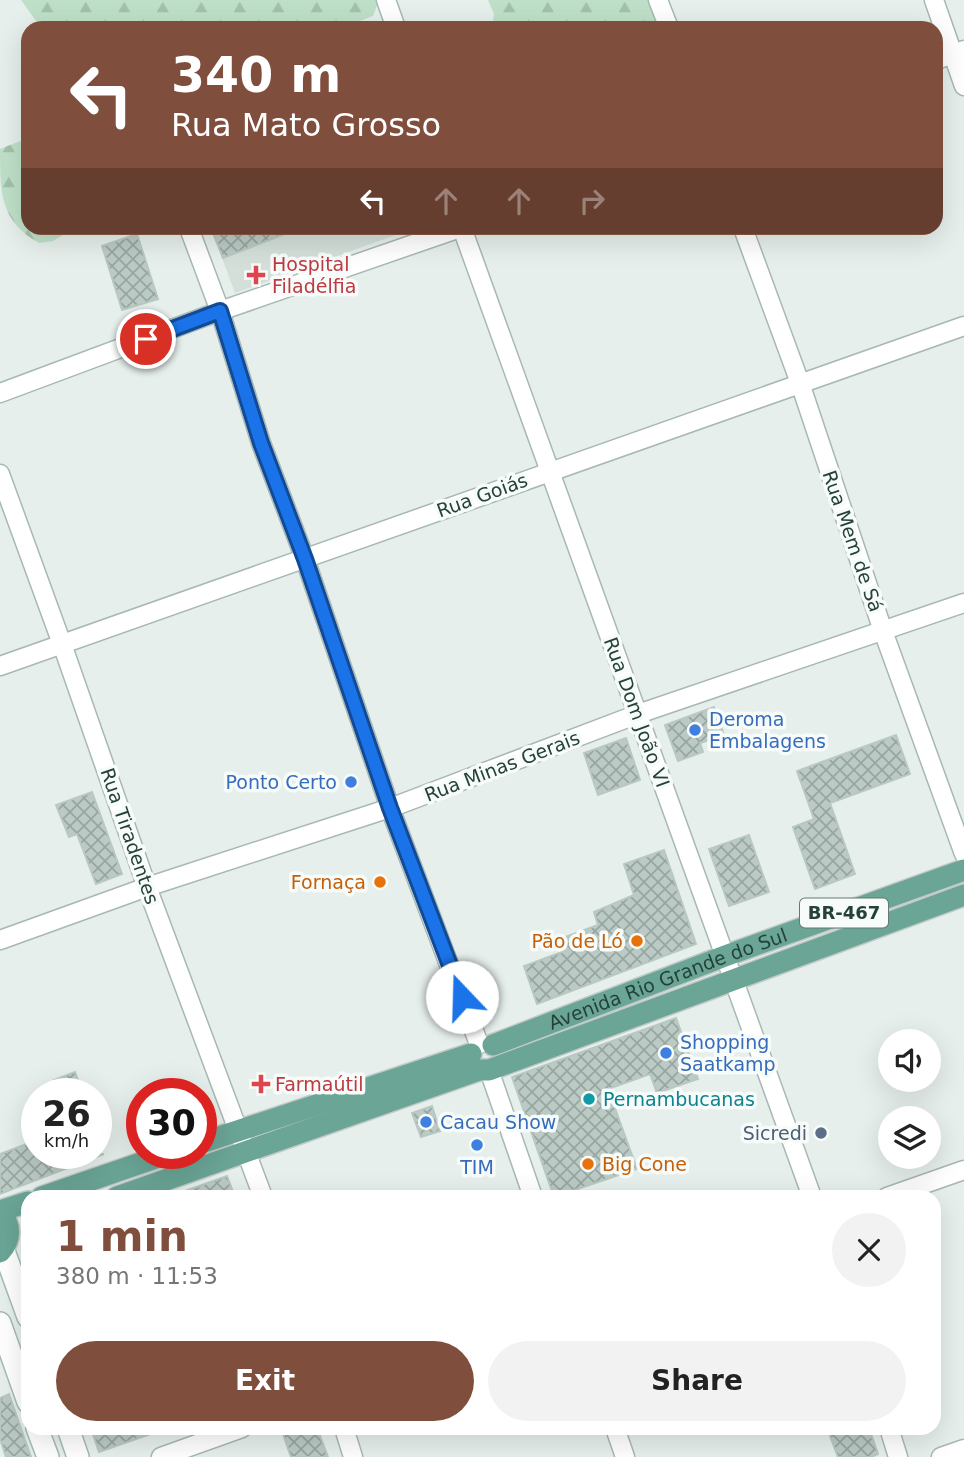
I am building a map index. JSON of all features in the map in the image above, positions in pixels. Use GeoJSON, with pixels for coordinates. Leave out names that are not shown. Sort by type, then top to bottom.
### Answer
{"type":"FeatureCollection","features":[{"type":"Feature","properties":{"kind":"main road","name":"Avenida Rio Grande do Sul"},"geometry":{"type":"LineString","coordinates":[[137,1190],[247,1152],[485,1058],[725,956],[964,870]]}},
{"type":"Feature","properties":{"kind":"main road"},"geometry":{"type":"LineString","coordinates":[[964,870],[960,878],[964,889]]}},
{"type":"Feature","properties":{"kind":"main road","name":"Avenida Rio Grande do Sul"},"geometry":{"type":"LineString","coordinates":[[217,1137],[485,1058],[732,979],[964,895]]}},
{"type":"Feature","properties":{"kind":"main road"},"geometry":{"type":"LineString","coordinates":[[62,1190],[126,1168]]}},
{"type":"Feature","properties":{"kind":"main road"},"geometry":{"type":"LineString","coordinates":[[21,1204],[0,1212],[8,1225],[21,1287]]}},
{"type":"Feature","properties":{"kind":"main road"},"geometry":{"type":"LineString","coordinates":[[0,1323],[21,1382]]}},
{"type":"Feature","properties":{"kind":"main road"},"geometry":{"type":"LineString","coordinates":[[40,1435],[48,1457]]}},
{"type":"Feature","properties":{"kind":"main road"},"geometry":{"type":"LineString","coordinates":[[70,1435],[78,1457]]}},
{"type":"Feature","properties":{"kind":"street"},"geometry":{"type":"LineString","coordinates":[[386,0],[394,21]]}},
{"type":"Feature","properties":{"kind":"street"},"geometry":{"type":"LineString","coordinates":[[659,0],[666,21]]}},
{"type":"Feature","properties":{"kind":"street"},"geometry":{"type":"LineString","coordinates":[[934,0],[940,21]]}},
{"type":"Feature","properties":{"kind":"street"},"geometry":{"type":"LineString","coordinates":[[943,29],[964,86]]}},
{"type":"Feature","properties":{"kind":"street"},"geometry":{"type":"LineString","coordinates":[[192,235],[220,311],[261,443],[305,559],[390,808],[485,1058],[531,1190]]}},
{"type":"Feature","properties":{"kind":"street"},"geometry":{"type":"LineString","coordinates":[[0,393],[220,311],[441,235]]}},
{"type":"Feature","properties":{"kind":"street","name":"Rua Dom João VI"},"geometry":{"type":"LineString","coordinates":[[464,235],[809,1190]]}},
{"type":"Feature","properties":{"kind":"street","name":"Rua Mem de Sá"},"geometry":{"type":"LineString","coordinates":[[746,235],[800,383],[883,631],[964,854]]}},
{"type":"Feature","properties":{"kind":"street","name":"Rua Goiás"},"geometry":{"type":"LineString","coordinates":[[0,666],[964,326]]}},
{"type":"Feature","properties":{"kind":"street","name":"Rua Tiradentes"},"geometry":{"type":"LineString","coordinates":[[0,474],[147,887],[260,1190]]}},
{"type":"Feature","properties":{"kind":"street","name":"Rua Minas Gerais"},"geometry":{"type":"LineString","coordinates":[[0,940],[147,887],[390,808],[638,714],[964,603]]}},
{"type":"Feature","properties":{"kind":"street"},"geometry":{"type":"LineString","coordinates":[[907,1190],[964,1170]]}},
{"type":"Feature","properties":{"kind":"street"},"geometry":{"type":"LineString","coordinates":[[161,1457],[222,1435]]}},
{"type":"Feature","properties":{"kind":"street"},"geometry":{"type":"LineString","coordinates":[[346,1435],[353,1457]]}},
{"type":"Feature","properties":{"kind":"street"},"geometry":{"type":"LineString","coordinates":[[617,1435],[625,1457]]}},
{"type":"Feature","properties":{"kind":"street"},"geometry":{"type":"LineString","coordinates":[[891,1435],[898,1457]]}},
{"type":"Feature","properties":{"kind":"street"},"geometry":{"type":"LineString","coordinates":[[941,1457],[964,1449]]}},
{"type":"Feature","properties":{"kind":"shaded area","name":"Hospital Filadélfia"},"geometry":{"type":"Polygon","coordinates":[[[214,235],[396,235],[235,293],[214,235]]]}},
{"type":"Feature","properties":{"kind":"green space"},"geometry":{"type":"Polygon","coordinates":[[[21,0],[379,0],[373,16],[360,21],[36,21],[21,0]]]}},
{"type":"Feature","properties":{"kind":"green space"},"geometry":{"type":"Polygon","coordinates":[[[488,0],[652,0],[659,21],[493,21],[494,14],[488,0]]]}},
{"type":"Feature","properties":{"kind":"green space"},"geometry":{"type":"Polygon","coordinates":[[[21,141],[21,230],[5,204],[0,149],[21,141]]]}},
{"type":"Feature","properties":{"kind":"green space"},"geometry":{"type":"Polygon","coordinates":[[[27,235],[63,235],[53,241],[39,243],[27,235]]]}},
{"type":"Feature","properties":{"kind":"building"},"geometry":{"type":"Polygon","coordinates":[[[137,235],[158,299],[122,310],[102,246],[137,235]]]}},
{"type":"Feature","properties":{"kind":"building"},"geometry":{"type":"Polygon","coordinates":[[[214,235],[282,235],[223,258],[214,235]]]}},
{"type":"Feature","properties":{"kind":"building","name":"Deroma Embalagens"},"geometry":{"type":"Polygon","coordinates":[[[714,707],[724,735],[700,743],[703,752],[678,761],[665,725],[714,707]]]}},
{"type":"Feature","properties":{"kind":"building"},"geometry":{"type":"Polygon","coordinates":[[[896,735],[910,774],[830,803],[855,874],[815,889],[793,827],[814,819],[797,771],[896,735]]]}},
{"type":"Feature","properties":{"kind":"building"},"geometry":{"type":"Polygon","coordinates":[[[626,738],[640,780],[598,795],[584,753],[626,738]]]}},
{"type":"Feature","properties":{"kind":"building"},"geometry":{"type":"Polygon","coordinates":[[[92,792],[122,874],[96,884],[77,834],[69,837],[56,805],[92,792]]]}},
{"type":"Feature","properties":{"kind":"building"},"geometry":{"type":"Polygon","coordinates":[[[749,835],[769,892],[729,906],[709,849],[749,835]]]}},
{"type":"Feature","properties":{"kind":"building"},"geometry":{"type":"Polygon","coordinates":[[[664,850],[696,944],[537,1004],[524,966],[562,952],[557,940],[598,925],[594,912],[634,895],[624,864],[664,850]]]}},
{"type":"Feature","properties":{"kind":"building"},"geometry":{"type":"Polygon","coordinates":[[[676,1018],[698,1079],[657,1093],[650,1074],[608,1089],[637,1169],[575,1190],[552,1190],[512,1077],[676,1018]]]}},
{"type":"Feature","properties":{"kind":"building"},"geometry":{"type":"Polygon","coordinates":[[[75,1072],[77,1078],[59,1078],[75,1072]]]}},
{"type":"Feature","properties":{"kind":"building","name":"Cacau Show"},"geometry":{"type":"Polygon","coordinates":[[[432,1106],[440,1131],[421,1137],[412,1113],[432,1106]]]}},
{"type":"Feature","properties":{"kind":"building"},"geometry":{"type":"Polygon","coordinates":[[[21,1146],[21,1169],[65,1169],[0,1194],[0,1154],[21,1146]]]}},
{"type":"Feature","properties":{"kind":"building"},"geometry":{"type":"Polygon","coordinates":[[[227,1176],[232,1190],[188,1190],[227,1176]]]}},
{"type":"Feature","properties":{"kind":"building"},"geometry":{"type":"Polygon","coordinates":[[[9,1394],[21,1435],[23,1435],[31,1457],[6,1457],[0,1439],[0,1398],[9,1394]]]}},
{"type":"Feature","properties":{"kind":"building"},"geometry":{"type":"Polygon","coordinates":[[[93,1435],[148,1435],[99,1452],[93,1435]]]}},
{"type":"Feature","properties":{"kind":"building"},"geometry":{"type":"Polygon","coordinates":[[[283,1435],[320,1435],[328,1457],[291,1457],[283,1435]]]}},
{"type":"Feature","properties":{"kind":"building"},"geometry":{"type":"Polygon","coordinates":[[[830,1435],[871,1435],[878,1454],[871,1457],[838,1457],[830,1435]]]}},
{"type":"Feature","properties":{"kind":"place","name":"Hospital Filadélfia"},"geometry":{"type":"Point","coordinates":[256,275]}},
{"type":"Feature","properties":{"kind":"place","name":"Deroma Embalagens"},"geometry":{"type":"Point","coordinates":[695,730]}},
{"type":"Feature","properties":{"kind":"place","name":"Ponto Certo"},"geometry":{"type":"Point","coordinates":[351,782]}},
{"type":"Feature","properties":{"kind":"place","name":"Fornaça"},"geometry":{"type":"Point","coordinates":[380,882]}},
{"type":"Feature","properties":{"kind":"place","name":"Pão de Ló"},"geometry":{"type":"Point","coordinates":[637,941]}},
{"type":"Feature","properties":{"kind":"place","name":"Shopping Saatkamp"},"geometry":{"type":"Point","coordinates":[666,1053]}},
{"type":"Feature","properties":{"kind":"place","name":"Farmaútil"},"geometry":{"type":"Point","coordinates":[261,1084]}},
{"type":"Feature","properties":{"kind":"place","name":"Pernambucanas"},"geometry":{"type":"Point","coordinates":[589,1099]}},
{"type":"Feature","properties":{"kind":"place","name":"Cacau Show"},"geometry":{"type":"Point","coordinates":[426,1122]}},
{"type":"Feature","properties":{"kind":"place","name":"Sicredi"},"geometry":{"type":"Point","coordinates":[821,1133]}},
{"type":"Feature","properties":{"kind":"place","name":"TIM"},"geometry":{"type":"Point","coordinates":[477,1145]}},
{"type":"Feature","properties":{"kind":"place","name":"Big Cone"},"geometry":{"type":"Point","coordinates":[588,1164]}},
{"type":"Feature","properties":{"kind":"route"},"geometry":{"type":"LineString","coordinates":[[146,339],[220,311],[261,443],[305,559],[390,808],[462,997]]}}]}
